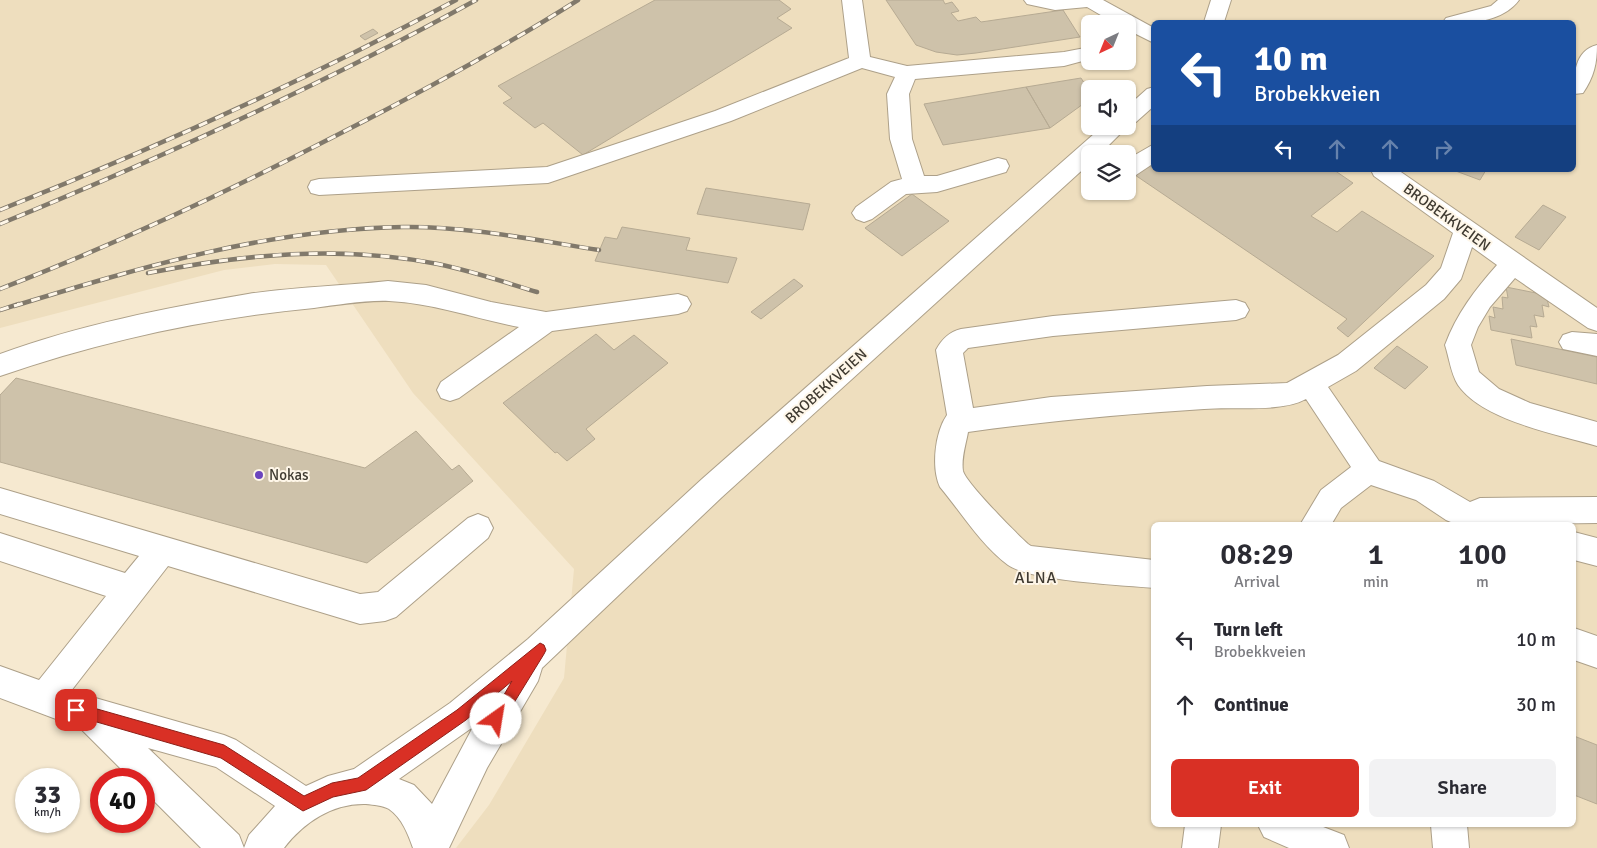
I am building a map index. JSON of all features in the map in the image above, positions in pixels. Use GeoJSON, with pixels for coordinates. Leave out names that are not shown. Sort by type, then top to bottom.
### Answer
{"type":"FeatureCollection","features":[{"type":"Feature","properties":{"kind":"street"},"geometry":{"type":"LineString","coordinates":[[852,0],[860,61]]}},
{"type":"Feature","properties":{"kind":"street"},"geometry":{"type":"LineString","coordinates":[[1034,0],[1055,4],[1090,1],[1151,37]]}},
{"type":"Feature","properties":{"kind":"street"},"geometry":{"type":"LineString","coordinates":[[1215,20],[1221,0]]}},
{"type":"Feature","properties":{"kind":"street"},"geometry":{"type":"LineString","coordinates":[[1460,20],[1498,10],[1509,0]]}},
{"type":"Feature","properties":{"kind":"street"},"geometry":{"type":"LineString","coordinates":[[1136,44],[1151,40]]}},
{"type":"Feature","properties":{"kind":"street"},"geometry":{"type":"LineString","coordinates":[[1576,88],[1591,56],[1597,51]]}},
{"type":"Feature","properties":{"kind":"street"},"geometry":{"type":"LineString","coordinates":[[319,186],[548,176],[723,116],[860,61],[908,73],[1081,55]]}},
{"type":"Feature","properties":{"kind":"street"},"geometry":{"type":"LineString","coordinates":[[908,73],[898,94],[901,139],[915,184]]}},
{"type":"Feature","properties":{"kind":"street"},"geometry":{"type":"LineString","coordinates":[[1136,110],[1151,97]]}},
{"type":"Feature","properties":{"kind":"street","name":"BROBEKKVEIEN"},"geometry":{"type":"LineString","coordinates":[[361,785],[454,720],[540,650],[719,481],[1107,135]]}},
{"type":"Feature","properties":{"kind":"street"},"geometry":{"type":"LineString","coordinates":[[1136,164],[1151,154]]}},
{"type":"Feature","properties":{"kind":"street"},"geometry":{"type":"LineString","coordinates":[[864,213],[899,188],[915,184],[937,184],[998,166]]}},
{"type":"Feature","properties":{"kind":"street","name":"BROBEKKVEIEN"},"geometry":{"type":"LineString","coordinates":[[1385,172],[1513,264],[1597,321]]}},
{"type":"Feature","properties":{"kind":"street"},"geometry":{"type":"LineString","coordinates":[[1151,574],[1028,560],[1018,554],[994,531],[950,478],[948,461],[956,424],[962,421],[1051,409],[1207,397],[1291,394],[1347,363],[1435,292],[1452,272],[1466,230]]}},
{"type":"Feature","properties":{"kind":"street"},"geometry":{"type":"LineString","coordinates":[[1513,264],[1481,300],[1466,324],[1458,346],[1468,378],[1489,397],[1524,413],[1597,434]]}},
{"type":"Feature","properties":{"kind":"street"},"geometry":{"type":"LineString","coordinates":[[0,365],[30,354],[139,326],[249,304],[388,291],[426,295],[491,312],[546,322],[678,304]]}},
{"type":"Feature","properties":{"kind":"street"},"geometry":{"type":"LineString","coordinates":[[962,421],[949,350],[961,339],[1053,326],[1236,310]]}},
{"type":"Feature","properties":{"kind":"street"},"geometry":{"type":"LineString","coordinates":[[450,390],[546,322]]}},
{"type":"Feature","properties":{"kind":"street"},"geometry":{"type":"LineString","coordinates":[[1572,342],[1597,345]]}},
{"type":"Feature","properties":{"kind":"street"},"geometry":{"type":"LineString","coordinates":[[1311,384],[1368,470],[1385,478],[1424,490],[1456,518],[1483,522]]}},
{"type":"Feature","properties":{"kind":"street"},"geometry":{"type":"LineString","coordinates":[[1317,522],[1331,499],[1368,470]]}},
{"type":"Feature","properties":{"kind":"street"},"geometry":{"type":"LineString","coordinates":[[0,501],[360,609],[384,606],[478,528]]}},
{"type":"Feature","properties":{"kind":"street"},"geometry":{"type":"LineString","coordinates":[[1456,518],[1597,510]]}},
{"type":"Feature","properties":{"kind":"street"},"geometry":{"type":"LineString","coordinates":[[1576,547],[1597,552]]}},
{"type":"Feature","properties":{"kind":"street"},"geometry":{"type":"LineString","coordinates":[[0,548],[130,590]]}},
{"type":"Feature","properties":{"kind":"street"},"geometry":{"type":"LineString","coordinates":[[45,698],[163,550]]}},
{"type":"Feature","properties":{"kind":"street"},"geometry":{"type":"LineString","coordinates":[[1576,645],[1597,652]]}},
{"type":"Feature","properties":{"kind":"street","name":"BROBEKKVEIEN"},"geometry":{"type":"LineString","coordinates":[[431,847],[452,797],[475,754],[540,650]]}},
{"type":"Feature","properties":{"kind":"street"},"geometry":{"type":"LineString","coordinates":[[0,682],[91,715],[224,752],[303,804]]}},
{"type":"Feature","properties":{"kind":"street"},"geometry":{"type":"LineString","coordinates":[[91,715],[226,848]]}},
{"type":"Feature","properties":{"kind":"street"},"geometry":{"type":"LineString","coordinates":[[262,848],[272,832],[303,804],[332,790],[361,785],[394,792],[418,813],[431,847]]}},
{"type":"Feature","properties":{"kind":"street"},"geometry":{"type":"LineString","coordinates":[[1200,848],[1204,827]]}},
{"type":"Feature","properties":{"kind":"street"},"geometry":{"type":"LineString","coordinates":[[1281,827],[1332,848]]}},
{"type":"Feature","properties":{"kind":"street"},"geometry":{"type":"LineString","coordinates":[[1449,827],[1451,848]]}},
{"type":"Feature","properties":{"kind":"shaded area"},"geometry":{"type":"Polygon","coordinates":[[[0,0],[1597,0],[1597,848],[456,848],[489,805],[564,678],[574,569],[413,393],[326,265],[275,264],[224,270],[0,328],[0,0]]]}},
{"type":"Feature","properties":{"kind":"building"},"geometry":{"type":"Polygon","coordinates":[[[655,0],[779,0],[791,9],[777,18],[792,28],[583,155],[543,123],[535,128],[503,103],[512,98],[498,86],[655,0]]]}},
{"type":"Feature","properties":{"kind":"building"},"geometry":{"type":"Polygon","coordinates":[[[886,0],[943,0],[945,4],[952,2],[959,11],[951,13],[958,21],[976,17],[981,22],[1063,10],[1080,37],[957,55],[936,52],[916,45],[886,0]]]}},
{"type":"Feature","properties":{"kind":"building"},"geometry":{"type":"Polygon","coordinates":[[[373,29],[378,33],[365,40],[360,36],[373,29]]]}},
{"type":"Feature","properties":{"kind":"building"},"geometry":{"type":"Polygon","coordinates":[[[1081,78],[1081,106],[1050,128],[1026,87],[1081,78]]]}},
{"type":"Feature","properties":{"kind":"building"},"geometry":{"type":"Polygon","coordinates":[[[1026,87],[1050,128],[943,145],[924,104],[1026,87]]]}},
{"type":"Feature","properties":{"kind":"building"},"geometry":{"type":"Polygon","coordinates":[[[1151,163],[1151,172],[1337,172],[1353,183],[1311,216],[1337,232],[1362,211],[1434,256],[1348,337],[1337,328],[1347,319],[1136,174],[1151,163]]]}},
{"type":"Feature","properties":{"kind":"building"},"geometry":{"type":"Polygon","coordinates":[[[1458,172],[1485,172],[1480,180],[1458,172]]]}},
{"type":"Feature","properties":{"kind":"building"},"geometry":{"type":"Polygon","coordinates":[[[706,188],[810,204],[803,230],[697,214],[706,188]]]}},
{"type":"Feature","properties":{"kind":"building"},"geometry":{"type":"Polygon","coordinates":[[[912,194],[949,221],[902,256],[865,228],[912,194]]]}},
{"type":"Feature","properties":{"kind":"building"},"geometry":{"type":"Polygon","coordinates":[[[1543,205],[1566,217],[1539,250],[1515,237],[1543,205]]]}},
{"type":"Feature","properties":{"kind":"building"},"geometry":{"type":"Polygon","coordinates":[[[622,227],[690,238],[686,250],[737,258],[728,283],[595,261],[605,237],[617,239],[622,227]]]}},
{"type":"Feature","properties":{"kind":"building"},"geometry":{"type":"Polygon","coordinates":[[[794,279],[803,286],[761,319],[751,312],[794,279]]]}},
{"type":"Feature","properties":{"kind":"building"},"geometry":{"type":"Polygon","coordinates":[[[1506,287],[1546,295],[1549,307],[1542,305],[1544,317],[1534,315],[1537,327],[1530,326],[1532,338],[1491,330],[1489,316],[1495,318],[1493,307],[1503,309],[1502,297],[1508,298],[1506,287]]]}},
{"type":"Feature","properties":{"kind":"building"},"geometry":{"type":"Polygon","coordinates":[[[596,334],[614,350],[634,335],[668,363],[586,429],[595,439],[567,461],[557,452],[555,453],[503,403],[596,334]]]}},
{"type":"Feature","properties":{"kind":"building"},"geometry":{"type":"Polygon","coordinates":[[[1511,339],[1597,357],[1597,384],[1516,365],[1511,339]]]}},
{"type":"Feature","properties":{"kind":"building"},"geometry":{"type":"Polygon","coordinates":[[[1397,346],[1428,367],[1405,389],[1374,368],[1397,346]]]}},
{"type":"Feature","properties":{"kind":"building","name":"Nokas"},"geometry":{"type":"Polygon","coordinates":[[[16,378],[365,468],[416,431],[452,470],[459,465],[473,481],[367,563],[0,462],[0,395],[16,378]]]}},
{"type":"Feature","properties":{"kind":"building"},"geometry":{"type":"Polygon","coordinates":[[[1576,737],[1597,745],[1597,804],[1576,796],[1576,737]]]}},
{"type":"Feature","properties":{"kind":"railway"},"geometry":{"type":"LineString","coordinates":[[0,210],[174,137],[288,85],[456,0]]}},
{"type":"Feature","properties":{"kind":"railway"},"geometry":{"type":"LineString","coordinates":[[0,224],[121,173],[301,91],[476,0]]}},
{"type":"Feature","properties":{"kind":"railway"},"geometry":{"type":"LineString","coordinates":[[0,289],[130,235],[299,155],[461,70],[578,0]]}},
{"type":"Feature","properties":{"kind":"railway"},"geometry":{"type":"LineString","coordinates":[[14,306],[110,277],[206,253],[255,243],[353,229],[403,227],[452,229],[501,234],[599,250]]}},
{"type":"Feature","properties":{"kind":"railway"},"geometry":{"type":"LineString","coordinates":[[148,273],[220,261],[293,254],[329,253],[401,258],[438,264],[476,273],[537,292]]}},
{"type":"Feature","properties":{"kind":"railway"},"geometry":{"type":"LineString","coordinates":[[0,310],[19,304]]}},
{"type":"Feature","properties":{"kind":"place","name":"Nokas"},"geometry":{"type":"Point","coordinates":[259,475]}},
{"type":"Feature","properties":{"kind":"district","name":"ALNA"},"geometry":{"type":"Point","coordinates":[1036,578]}},
{"type":"Feature","properties":{"kind":"route"},"geometry":{"type":"LineString","coordinates":[[76,710],[224,752],[303,804],[332,790],[361,785],[462,715],[540,650],[496,719]]}}]}
